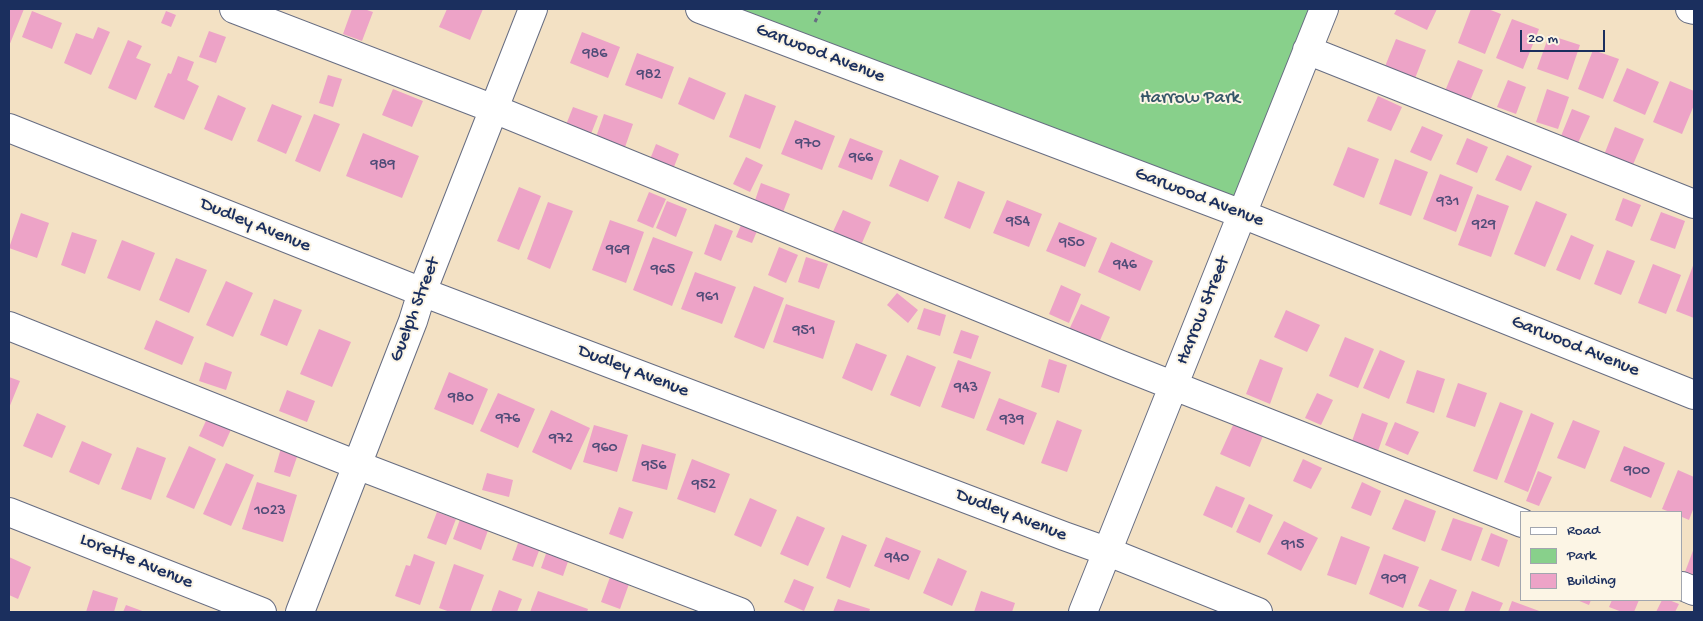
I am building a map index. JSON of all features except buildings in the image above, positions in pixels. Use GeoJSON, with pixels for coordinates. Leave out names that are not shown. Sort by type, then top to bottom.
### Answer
{"type":"FeatureCollection","features":[{"type":"Feature","properties":{"kind":"street"},"geometry":{"type":"LineString","coordinates":[[234,9],[494,109],[1174,386],[1520,522]]}},
{"type":"Feature","properties":{"kind":"street","name":"Guelph Street"},"geometry":{"type":"LineString","coordinates":[[300,612],[413,321],[422,292],[533,9]]}},
{"type":"Feature","properties":{"kind":"street","name":"Garwood Avenue"},"geometry":{"type":"LineString","coordinates":[[700,9],[1242,214],[1694,395]]}},
{"type":"Feature","properties":{"kind":"street","name":"Harrow Street"},"geometry":{"type":"LineString","coordinates":[[1083,612],[1106,550],[1174,386],[1324,9]]}},
{"type":"Feature","properties":{"kind":"street"},"geometry":{"type":"LineString","coordinates":[[1690,9],[1694,10]]}},
{"type":"Feature","properties":{"kind":"street"},"geometry":{"type":"LineString","coordinates":[[1308,50],[1694,204]]}},
{"type":"Feature","properties":{"kind":"street","name":"Dudley Avenue"},"geometry":{"type":"LineString","coordinates":[[9,128],[422,292],[1064,536],[1106,550],[1258,612]]}},
{"type":"Feature","properties":{"kind":"street"},"geometry":{"type":"LineString","coordinates":[[9,326],[357,465],[740,612]]}},
{"type":"Feature","properties":{"kind":"street","name":"Lorette Avenue"},"geometry":{"type":"LineString","coordinates":[[9,512],[262,612]]}},
{"type":"Feature","properties":{"kind":"green space","name":"Harrow Park"},"geometry":{"type":"Polygon","coordinates":[[[700,9],[1324,9],[1242,214],[700,9]]]}}]}
